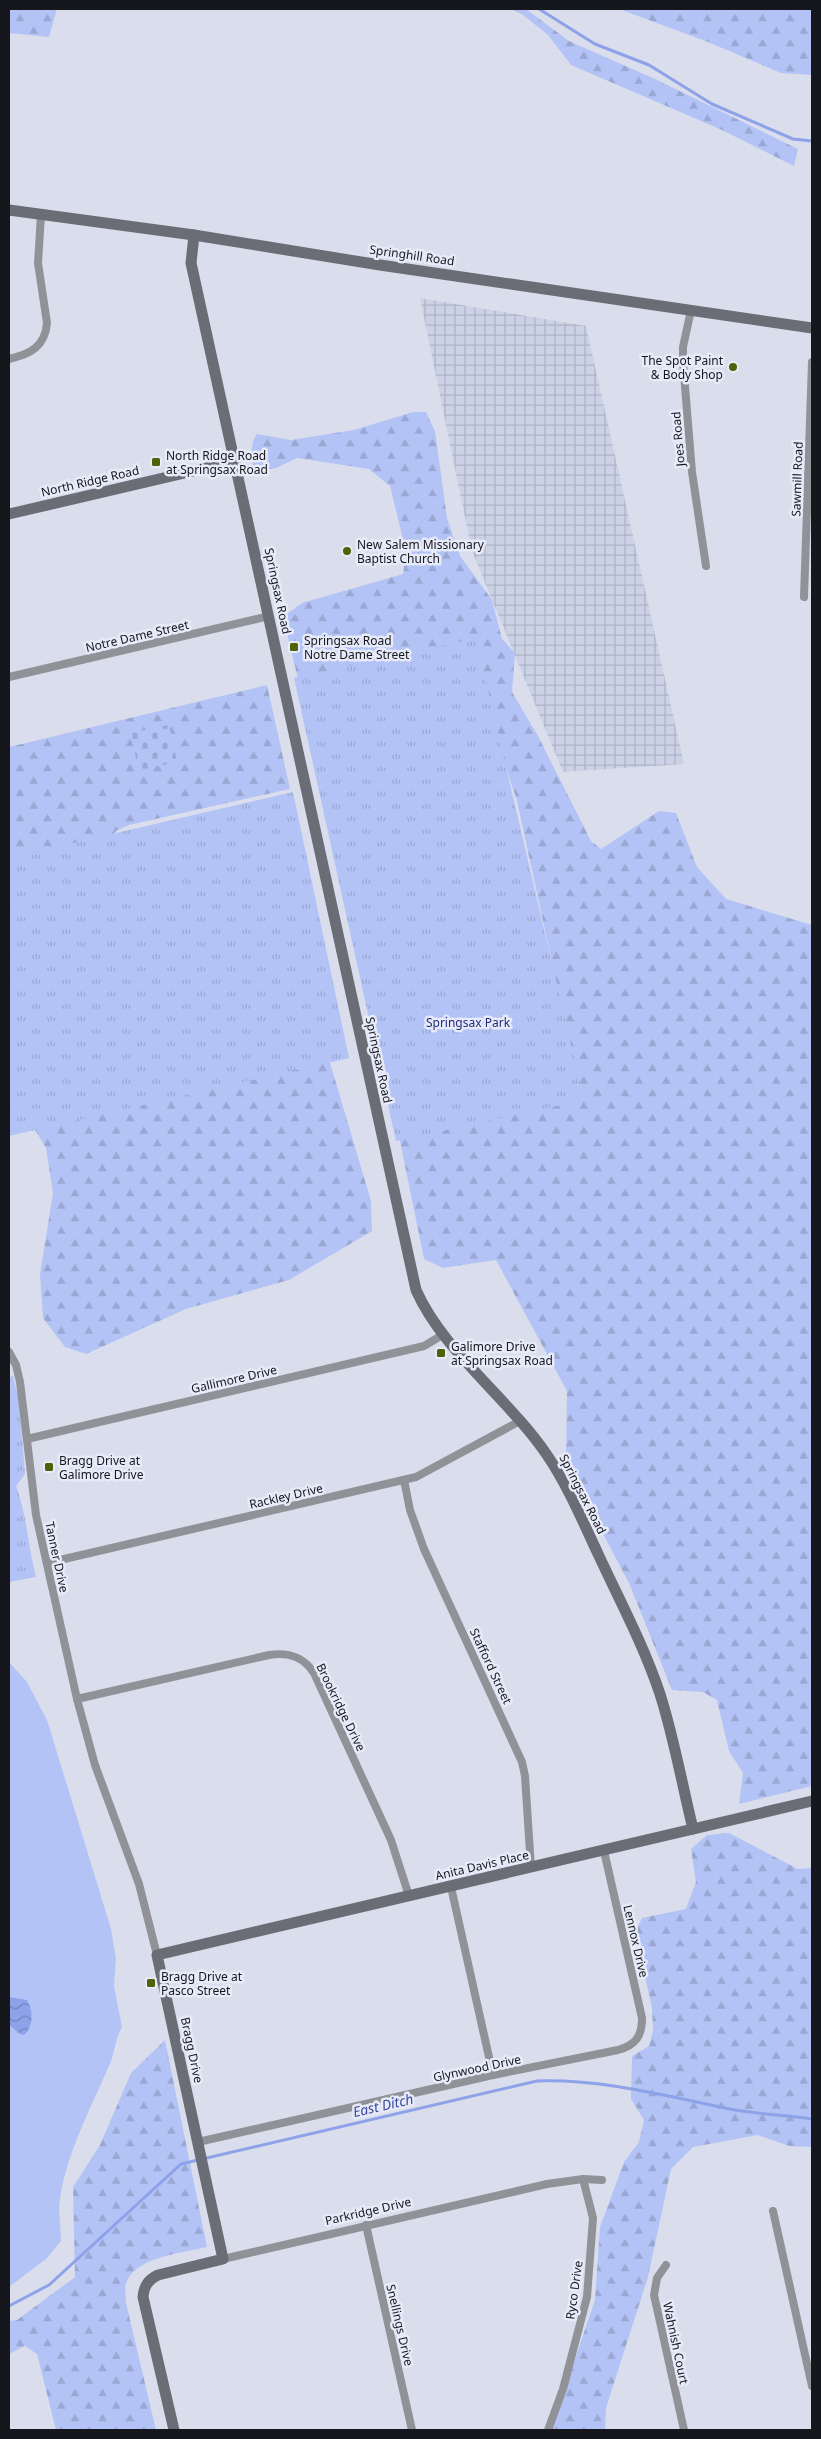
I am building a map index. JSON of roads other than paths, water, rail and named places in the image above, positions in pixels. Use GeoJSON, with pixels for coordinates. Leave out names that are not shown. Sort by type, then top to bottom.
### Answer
{"type":"FeatureCollection","features":[{"type":"Feature","properties":{"kind":"street","name":"Springhill Road"},"geometry":{"type":"LineString","coordinates":[[9,210],[194,235],[812,328]]}},
{"type":"Feature","properties":{"kind":"street"},"geometry":{"type":"LineString","coordinates":[[9,359],[31,353],[38,346],[46,332],[47,323],[38,263],[41,215]]}},
{"type":"Feature","properties":{"kind":"street","name":"Springsax Road"},"geometry":{"type":"LineString","coordinates":[[194,235],[191,263],[236,461],[408,1258],[423,1304],[444,1334],[520,1421],[547,1455],[559,1474],[642,1649],[659,1693],[669,1725],[693,1829]]}},
{"type":"Feature","properties":{"kind":"street","name":"Joes Road"},"geometry":{"type":"LineString","coordinates":[[690,310],[683,347],[683,362],[692,472],[706,566]]}},
{"type":"Feature","properties":{"kind":"street","name":"Sawmill Road"},"geometry":{"type":"LineString","coordinates":[[804,597],[812,362]]}},
{"type":"Feature","properties":{"kind":"street","name":"North Ridge Road"},"geometry":{"type":"LineString","coordinates":[[9,514],[236,461]]}},
{"type":"Feature","properties":{"kind":"street","name":"Notre Dame Street"},"geometry":{"type":"LineString","coordinates":[[9,677],[269,616]]}},
{"type":"Feature","properties":{"kind":"street","name":"Gallimore Drive"},"geometry":{"type":"LineString","coordinates":[[27,1439],[424,1346],[444,1334]]}},
{"type":"Feature","properties":{"kind":"street","name":"Tanner Drive"},"geometry":{"type":"LineString","coordinates":[[9,1352],[16,1365],[20,1382],[36,1515],[77,1699],[95,1765]]}},
{"type":"Feature","properties":{"kind":"street","name":"Rackley Drive"},"geometry":{"type":"LineString","coordinates":[[47,1563],[416,1477],[520,1421]]}},
{"type":"Feature","properties":{"kind":"street","name":"Stafford Street"},"geometry":{"type":"LineString","coordinates":[[404,1480],[410,1510],[424,1549],[522,1762],[525,1776],[531,1868]]}},
{"type":"Feature","properties":{"kind":"street","name":"Brookridge Drive"},"geometry":{"type":"LineString","coordinates":[[77,1699],[269,1655],[287,1654],[303,1660],[314,1673],[391,1840],[409,1896]]}},
{"type":"Feature","properties":{"kind":"street","name":"Bragg Drive"},"geometry":{"type":"LineString","coordinates":[[95,1765],[139,1884],[157,1955],[223,2259]]}},
{"type":"Feature","properties":{"kind":"street","name":"Anita Davis Place"},"geometry":{"type":"LineString","coordinates":[[157,1955],[812,1801]]}},
{"type":"Feature","properties":{"kind":"street","name":"Lennox Drive"},"geometry":{"type":"LineString","coordinates":[[604,1851],[642,2018],[640,2036]]}},
{"type":"Feature","properties":{"kind":"street"},"geometry":{"type":"LineString","coordinates":[[451,1887],[493,2075]]}},
{"type":"Feature","properties":{"kind":"street","name":"Glynwood Drive"},"geometry":{"type":"LineString","coordinates":[[199,2146],[493,2075],[626,2048],[632,2045],[640,2036]]}},
{"type":"Feature","properties":{"kind":"street","name":"Parkridge Drive"},"geometry":{"type":"LineString","coordinates":[[174,2430],[143,2297],[146,2286],[151,2278],[366,2225],[547,2184],[583,2179],[602,2180]]}},
{"type":"Feature","properties":{"kind":"street","name":"Ryco Drive"},"geometry":{"type":"LineString","coordinates":[[548,2430],[563,2389],[587,2297],[593,2218],[583,2179]]}},
{"type":"Feature","properties":{"kind":"street"},"geometry":{"type":"LineString","coordinates":[[773,2211],[812,2386]]}},
{"type":"Feature","properties":{"kind":"street","name":"Snellings Drive"},"geometry":{"type":"LineString","coordinates":[[366,2225],[412,2430]]}},
{"type":"Feature","properties":{"kind":"street","name":"Wahnish Court"},"geometry":{"type":"LineString","coordinates":[[666,2264],[656,2278],[654,2295],[684,2430]]}},
{"type":"Feature","properties":{"kind":"water"},"geometry":{"type":"Polygon","coordinates":[[[9,1997],[27,2000],[29,2004],[31,2023],[24,2035],[9,2025],[9,1997]]]}},
{"type":"Feature","properties":{"kind":"waterway"},"geometry":{"type":"LineString","coordinates":[[539,9],[595,44],[649,65],[712,104],[793,139],[812,141]]}},
{"type":"Feature","properties":{"kind":"waterway","name":"East Ditch"},"geometry":{"type":"LineString","coordinates":[[9,2306],[49,2285],[181,2164],[537,2081],[608,2085],[736,2110],[812,2119]]}},
{"type":"Feature","properties":{"kind":"place","name":"The Spot Paint & Body Shop"},"geometry":{"type":"Point","coordinates":[733,367]}},
{"type":"Feature","properties":{"kind":"place","name":"North Ridge Road at Springsax Road"},"geometry":{"type":"Point","coordinates":[156,462]}},
{"type":"Feature","properties":{"kind":"place","name":"New Salem Missionary Baptist Church"},"geometry":{"type":"Point","coordinates":[347,551]}},
{"type":"Feature","properties":{"kind":"place","name":"Springsax Road Notre Dame Street"},"geometry":{"type":"Point","coordinates":[294,647]}},
{"type":"Feature","properties":{"kind":"place","name":"Galimore Drive at Springsax Road"},"geometry":{"type":"Point","coordinates":[441,1353]}},
{"type":"Feature","properties":{"kind":"place","name":"Bragg Drive at Galimore Drive"},"geometry":{"type":"Point","coordinates":[49,1467]}},
{"type":"Feature","properties":{"kind":"place","name":"Bragg Drive at Pasco Street"},"geometry":{"type":"Point","coordinates":[151,1983]}},
{"type":"Feature","properties":{"kind":"park label","name":"Springsax Park"},"geometry":{"type":"Point","coordinates":[468,1022]}}]}
